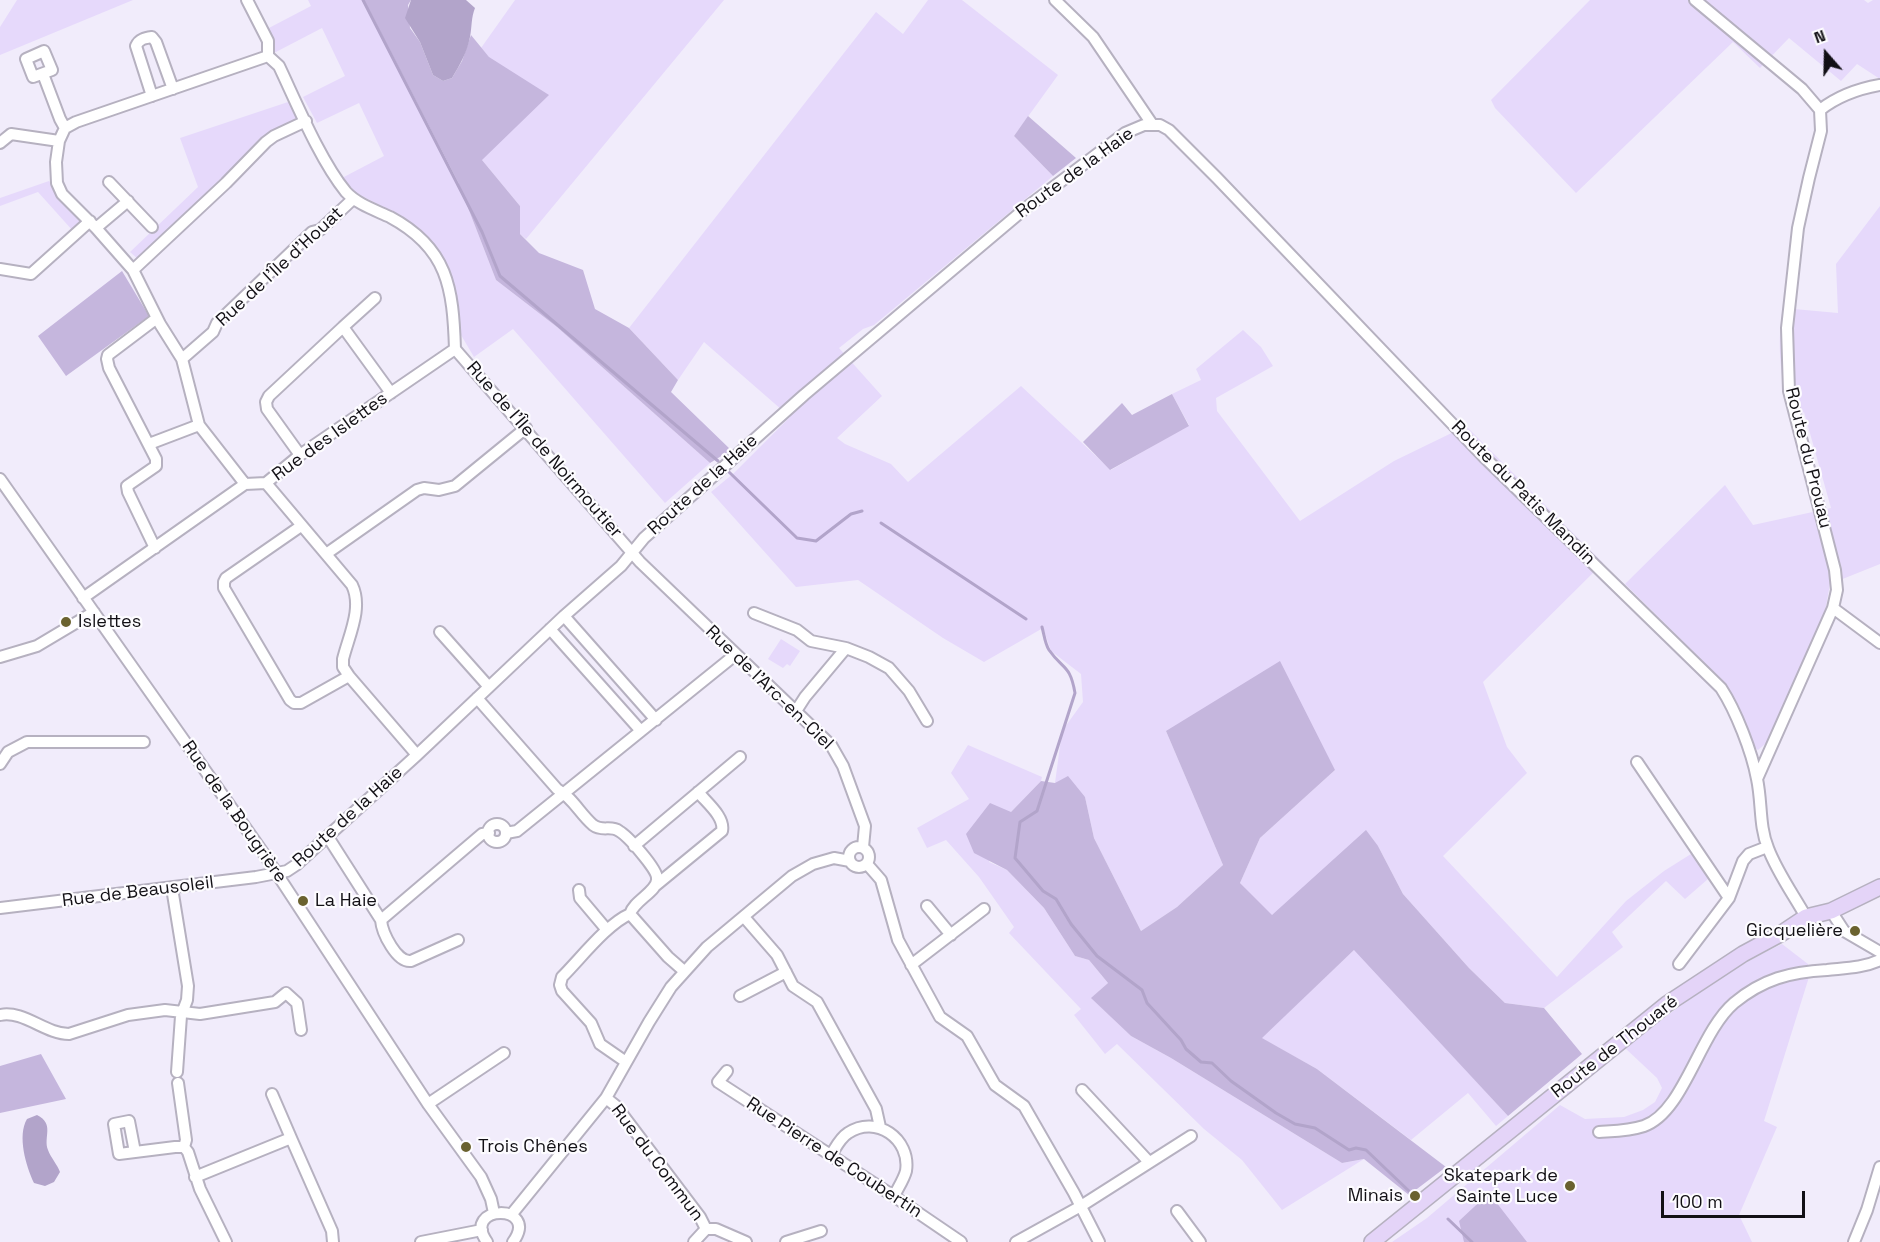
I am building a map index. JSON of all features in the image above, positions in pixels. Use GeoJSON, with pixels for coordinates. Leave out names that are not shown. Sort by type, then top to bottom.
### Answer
{"type":"FeatureCollection","features":[{"type":"Feature","properties":{"kind":"street"},"geometry":{"type":"LineString","coordinates":[[247,0],[268,41],[268,56],[279,66],[333,173],[353,199],[392,219],[423,240],[438,260],[451,292],[455,349]]}},
{"type":"Feature","properties":{"kind":"street"},"geometry":{"type":"LineString","coordinates":[[1055,0],[1093,37],[1152,124]]}},
{"type":"Feature","properties":{"kind":"street"},"geometry":{"type":"LineString","coordinates":[[1695,0],[1802,88],[1820,110],[1846,94],[1880,85]]}},
{"type":"Feature","properties":{"kind":"street"},"geometry":{"type":"LineString","coordinates":[[152,96],[136,46],[144,38],[152,37],[156,42],[173,89]]}},
{"type":"Feature","properties":{"kind":"street"},"geometry":{"type":"LineString","coordinates":[[84,598],[245,484],[199,425],[182,359],[157,318],[133,270],[93,224],[62,194],[57,183],[56,162],[59,141],[65,128],[76,122],[268,56]]}},
{"type":"Feature","properties":{"kind":"street"},"geometry":{"type":"LineString","coordinates":[[43,74],[65,128]]}},
{"type":"Feature","properties":{"kind":"street","name":"Route du Prouau"},"geometry":{"type":"LineString","coordinates":[[1757,779],[1833,608],[1837,590],[1835,570],[1789,391],[1787,328],[1798,228],[1821,131],[1820,110]]}},
{"type":"Feature","properties":{"kind":"street"},"geometry":{"type":"LineString","coordinates":[[133,270],[226,183],[266,142],[306,121]]}},
{"type":"Feature","properties":{"kind":"street","name":"Route de la Haie"},"geometry":{"type":"LineString","coordinates":[[276,873],[292,868],[328,837],[564,616],[621,566],[644,538],[804,395],[1027,207],[1125,133],[1152,124]]}},
{"type":"Feature","properties":{"kind":"street","name":"Route du Patis Mandin"},"geometry":{"type":"LineString","coordinates":[[1152,124],[1169,130],[1178,138],[1484,457],[1721,688],[1736,715],[1757,779],[1761,821],[1767,847],[1806,917]]}},
{"type":"Feature","properties":{"kind":"street"},"geometry":{"type":"LineString","coordinates":[[0,143],[11,134],[59,141]]}},
{"type":"Feature","properties":{"kind":"street"},"geometry":{"type":"LineString","coordinates":[[109,182],[152,227]]}},
{"type":"Feature","properties":{"kind":"street","name":"Rue de l'Île d'Houat"},"geometry":{"type":"LineString","coordinates":[[182,359],[213,332],[217,322],[312,232],[320,230],[353,199]]}},
{"type":"Feature","properties":{"kind":"street"},"geometry":{"type":"LineString","coordinates":[[0,269],[31,274],[93,224],[128,201]]}},
{"type":"Feature","properties":{"kind":"street"},"geometry":{"type":"LineString","coordinates":[[300,455],[267,409],[266,402],[269,396],[375,298]]}},
{"type":"Feature","properties":{"kind":"street"},"geometry":{"type":"LineString","coordinates":[[154,548],[127,486],[156,466],[156,459],[109,368],[107,359],[108,355],[157,318]]}},
{"type":"Feature","properties":{"kind":"street"},"geometry":{"type":"LineString","coordinates":[[343,327],[391,393]]}},
{"type":"Feature","properties":{"kind":"street","name":"Rue de l'Île de Noirmoutier"},"geometry":{"type":"LineString","coordinates":[[455,349],[526,428],[631,552]]}},
{"type":"Feature","properties":{"kind":"street","name":"Rue des Islettes"},"geometry":{"type":"LineString","coordinates":[[245,484],[266,483],[300,455],[455,349]]}},
{"type":"Feature","properties":{"kind":"street"},"geometry":{"type":"LineString","coordinates":[[149,444],[199,425]]}},
{"type":"Feature","properties":{"kind":"street"},"geometry":{"type":"LineString","coordinates":[[326,554],[417,490],[424,488],[439,490],[455,486],[526,428]]}},
{"type":"Feature","properties":{"kind":"street","name":"Rue de la Bougrière"},"geometry":{"type":"LineString","coordinates":[[0,479],[276,873],[428,1104],[485,1185],[494,1213]]}},
{"type":"Feature","properties":{"kind":"street"},"geometry":{"type":"LineString","coordinates":[[266,483],[352,585],[357,595],[358,605],[343,659],[344,667],[349,676],[417,755]]}},
{"type":"Feature","properties":{"kind":"street"},"geometry":{"type":"LineString","coordinates":[[301,526],[226,578],[224,588],[290,700],[294,703],[301,703],[349,676]]}},
{"type":"Feature","properties":{"kind":"street","name":"Rue de l'Arc-en-Ciel"},"geometry":{"type":"LineString","coordinates":[[631,552],[735,655],[831,745],[843,766],[865,826],[863,847]]}},
{"type":"Feature","properties":{"kind":"street"},"geometry":{"type":"LineString","coordinates":[[1833,608],[1880,642]]}},
{"type":"Feature","properties":{"kind":"street"},"geometry":{"type":"LineString","coordinates":[[0,657],[37,646],[94,612]]}},
{"type":"Feature","properties":{"kind":"street"},"geometry":{"type":"LineString","coordinates":[[754,613],[797,630],[812,641],[846,648],[889,668],[917,701],[927,721]]}},
{"type":"Feature","properties":{"kind":"street"},"geometry":{"type":"LineString","coordinates":[[564,616],[656,720]]}},
{"type":"Feature","properties":{"kind":"street"},"geometry":{"type":"LineString","coordinates":[[550,629],[641,731]]}},
{"type":"Feature","properties":{"kind":"street"},"geometry":{"type":"LineString","coordinates":[[440,632],[489,687]]}},
{"type":"Feature","properties":{"kind":"street"},"geometry":{"type":"LineString","coordinates":[[796,711],[846,648]]}},
{"type":"Feature","properties":{"kind":"street"},"geometry":{"type":"LineString","coordinates":[[381,920],[482,834],[489,833],[490,828],[497,824],[505,827],[506,833],[517,831],[735,655]]}},
{"type":"Feature","properties":{"kind":"street"},"geometry":{"type":"LineString","coordinates":[[477,698],[557,789],[565,793],[593,825],[602,830],[611,828],[619,830],[654,871],[658,878],[655,886]]}},
{"type":"Feature","properties":{"kind":"street"},"geometry":{"type":"LineString","coordinates":[[0,765],[9,752],[27,742],[144,741]]}},
{"type":"Feature","properties":{"kind":"street"},"geometry":{"type":"LineString","coordinates":[[634,846],[740,756]]}},
{"type":"Feature","properties":{"kind":"street"},"geometry":{"type":"LineString","coordinates":[[1637,762],[1729,898]]}},
{"type":"Feature","properties":{"kind":"street"},"geometry":{"type":"LineString","coordinates":[[626,1062],[600,1044],[591,1023],[562,991],[560,985],[562,977],[608,930],[621,918],[630,914],[634,905],[722,831],[721,820],[698,792]]}},
{"type":"Feature","properties":{"kind":"street"},"geometry":{"type":"LineString","coordinates":[[328,837],[381,920],[382,928],[400,958],[405,962],[458,940]]}},
{"type":"Feature","properties":{"kind":"street"},"geometry":{"type":"LineString","coordinates":[[850,861],[851,850],[863,847],[869,855],[867,864]]}},
{"type":"Feature","properties":{"kind":"street"},"geometry":{"type":"LineString","coordinates":[[1679,964],[1729,898],[1743,861],[1749,854],[1767,847]]}},
{"type":"Feature","properties":{"kind":"street"},"geometry":{"type":"LineString","coordinates":[[511,1215],[606,1098],[649,1022],[684,971],[707,947],[792,876],[813,864],[834,858],[850,861],[858,867],[867,864]]}},
{"type":"Feature","properties":{"kind":"street"},"geometry":{"type":"LineString","coordinates":[[867,864],[881,880],[898,940],[940,1017],[967,1036],[995,1085],[1024,1106],[1099,1242]]}},
{"type":"Feature","properties":{"kind":"street","name":"Rue de Beausoleil"},"geometry":{"type":"LineString","coordinates":[[0,908],[276,873]]}},
{"type":"Feature","properties":{"kind":"street","name":"Route de Thouaré"},"geometry":{"type":"LineString","coordinates":[[1372,1242],[1667,1004],[1743,954],[1806,917],[1831,911],[1880,887]]}},
{"type":"Feature","properties":{"kind":"street"},"geometry":{"type":"LineString","coordinates":[[172,888],[188,986],[188,1000],[181,1016],[178,1048],[178,1078],[186,1140],[184,1147]]}},
{"type":"Feature","properties":{"kind":"street"},"geometry":{"type":"LineString","coordinates":[[579,890],[580,898],[608,930]]}},
{"type":"Feature","properties":{"kind":"street"},"geometry":{"type":"LineString","coordinates":[[927,906],[951,935]]}},
{"type":"Feature","properties":{"kind":"street"},"geometry":{"type":"LineString","coordinates":[[911,965],[984,909]]}},
{"type":"Feature","properties":{"kind":"street"},"geometry":{"type":"LineString","coordinates":[[1831,911],[1844,931],[1880,952]]}},
{"type":"Feature","properties":{"kind":"street"},"geometry":{"type":"LineString","coordinates":[[630,914],[668,957],[684,971]]}},
{"type":"Feature","properties":{"kind":"street"},"geometry":{"type":"LineString","coordinates":[[744,917],[777,956],[793,986],[817,1002],[876,1109],[880,1127]]}},
{"type":"Feature","properties":{"kind":"street"},"geometry":{"type":"LineString","coordinates":[[1599,1132],[1626,1131],[1646,1125],[1660,1117],[1688,1076],[1709,1034],[1733,1004],[1758,986],[1781,976],[1814,970],[1862,967],[1880,960]]}},
{"type":"Feature","properties":{"kind":"street"},"geometry":{"type":"LineString","coordinates":[[740,996],[786,972]]}},
{"type":"Feature","properties":{"kind":"street"},"geometry":{"type":"LineString","coordinates":[[0,1015],[26,1019],[58,1034],[69,1034],[128,1015],[165,1010],[200,1014],[222,1011],[275,1002],[286,993],[297,1003],[301,1029]]}},
{"type":"Feature","properties":{"kind":"street"},"geometry":{"type":"LineString","coordinates":[[428,1104],[504,1053]]}},
{"type":"Feature","properties":{"kind":"street","name":"Rue Pierre de Coubertin"},"geometry":{"type":"LineString","coordinates":[[727,1071],[718,1082],[961,1242]]}},
{"type":"Feature","properties":{"kind":"street"},"geometry":{"type":"LineString","coordinates":[[1083,1090],[1149,1162]]}},
{"type":"Feature","properties":{"kind":"street"},"geometry":{"type":"LineString","coordinates":[[272,1094],[332,1232],[333,1242]]}},
{"type":"Feature","properties":{"kind":"street","name":"Rue du Commun"},"geometry":{"type":"LineString","coordinates":[[606,1098],[623,1116],[700,1217],[706,1229]]}},
{"type":"Feature","properties":{"kind":"street"},"geometry":{"type":"LineString","coordinates":[[831,1155],[848,1133],[860,1128],[880,1127],[895,1136],[907,1160],[906,1173],[894,1196]]}},
{"type":"Feature","properties":{"kind":"street"},"geometry":{"type":"LineString","coordinates":[[1016,1242],[1032,1238],[1191,1136]]}},
{"type":"Feature","properties":{"kind":"street"},"geometry":{"type":"LineString","coordinates":[[195,1177],[291,1138]]}},
{"type":"Feature","properties":{"kind":"street"},"geometry":{"type":"LineString","coordinates":[[135,1152],[184,1147]]}},
{"type":"Feature","properties":{"kind":"street"},"geometry":{"type":"LineString","coordinates":[[184,1147],[188,1152],[195,1177],[226,1242]]}},
{"type":"Feature","properties":{"kind":"street"},"geometry":{"type":"LineString","coordinates":[[1854,1242],[1867,1210],[1880,1167]]}},
{"type":"Feature","properties":{"kind":"street"},"geometry":{"type":"LineString","coordinates":[[1177,1211],[1200,1242]]}},
{"type":"Feature","properties":{"kind":"street"},"geometry":{"type":"LineString","coordinates":[[421,1242],[484,1238],[486,1218],[494,1213],[504,1212],[511,1215],[517,1224],[518,1229],[513,1242]]}},
{"type":"Feature","properties":{"kind":"street"},"geometry":{"type":"LineString","coordinates":[[694,1242],[706,1229],[716,1229],[746,1242]]}},
{"type":"Feature","properties":{"kind":"street"},"geometry":{"type":"LineString","coordinates":[[786,1242],[821,1231]]}},
{"type":"Feature","properties":{"kind":"shaded area"},"geometry":{"type":"Polygon","coordinates":[[[17,0],[133,0],[0,55],[0,27],[17,0]]]}},
{"type":"Feature","properties":{"kind":"shaded area"},"geometry":{"type":"Polygon","coordinates":[[[308,0],[364,0],[458,182],[496,280],[557,327],[710,463],[665,503],[513,329],[474,357],[461,335],[457,302],[430,242],[405,218],[356,193],[342,178],[384,156],[359,103],[317,123],[303,97],[345,76],[322,28],[274,53],[273,40],[267,29],[311,6],[308,0]]]}},
{"type":"Feature","properties":{"kind":"shaded area"},"geometry":{"type":"Polygon","coordinates":[[[364,0],[411,0],[408,5],[410,28],[420,42],[433,75],[443,81],[452,78],[462,61],[471,35],[489,57],[549,95],[482,160],[520,206],[520,234],[539,253],[583,270],[595,309],[629,328],[678,380],[671,392],[731,450],[710,463],[557,327],[496,280],[458,182],[364,0]]]}},
{"type":"Feature","properties":{"kind":"shaded area"},"geometry":{"type":"Polygon","coordinates":[[[411,0],[466,0],[475,8],[467,48],[452,78],[443,81],[433,75],[420,42],[405,18],[411,0]]]}},
{"type":"Feature","properties":{"kind":"shaded area"},"geometry":{"type":"Polygon","coordinates":[[[515,0],[724,0],[526,239],[520,234],[520,206],[482,160],[489,57],[481,48],[515,0]]]}},
{"type":"Feature","properties":{"kind":"shaded area"},"geometry":{"type":"Polygon","coordinates":[[[928,0],[962,0],[1058,75],[1014,136],[1053,176],[874,325],[863,329],[839,348],[882,396],[837,438],[845,444],[891,464],[908,482],[1021,386],[1111,470],[1189,425],[1172,394],[1201,380],[1196,369],[1243,330],[1261,347],[1273,366],[1216,398],[1217,411],[1300,521],[1394,461],[1466,426],[1603,563],[1483,682],[1507,747],[1527,773],[1443,856],[1557,977],[1626,901],[1664,871],[1691,854],[1708,879],[1685,899],[1666,881],[1612,932],[1623,947],[1544,1008],[1505,1003],[1469,968],[1403,894],[1378,846],[1271,916],[1240,883],[1260,838],[1335,770],[1166,731],[1223,865],[1177,907],[1141,931],[1094,838],[1085,797],[1055,783],[1062,731],[1083,702],[1081,674],[1051,651],[1043,628],[984,662],[943,638],[858,580],[796,587],[711,492],[734,473],[790,417],[704,342],[678,380],[629,328],[876,12],[903,34],[928,0]]]}},
{"type":"Feature","properties":{"kind":"shaded area"},"geometry":{"type":"Polygon","coordinates":[[[1590,0],[1864,0],[1868,3],[1880,0],[1880,79],[1857,64],[1841,81],[1789,38],[1760,68],[1733,42],[1576,193],[1495,108],[1491,100],[1590,0]]]}},
{"type":"Feature","properties":{"kind":"shaded area"},"geometry":{"type":"Polygon","coordinates":[[[291,101],[299,115],[297,120],[266,135],[138,259],[130,252],[198,187],[180,138],[291,101]]]}},
{"type":"Feature","properties":{"kind":"shaded area"},"geometry":{"type":"Polygon","coordinates":[[[1028,116],[1076,158],[1053,176],[1014,136],[1028,116]]]}},
{"type":"Feature","properties":{"kind":"shaded area"},"geometry":{"type":"Polygon","coordinates":[[[49,181],[82,221],[73,231],[38,192],[0,206],[0,198],[49,181]]]}},
{"type":"Feature","properties":{"kind":"shaded area"},"geometry":{"type":"Polygon","coordinates":[[[1880,206],[1880,564],[1830,584],[1825,612],[1806,658],[1770,740],[1758,750],[1752,745],[1735,701],[1719,677],[1625,584],[1725,485],[1753,525],[1831,508],[1804,412],[1793,421],[1785,393],[1780,351],[1783,308],[1838,313],[1836,264],[1880,206]]]}},
{"type":"Feature","properties":{"kind":"shaded area"},"geometry":{"type":"Polygon","coordinates":[[[122,271],[149,316],[66,376],[38,336],[122,271]]]}},
{"type":"Feature","properties":{"kind":"shaded area"},"geometry":{"type":"Polygon","coordinates":[[[1172,394],[1189,426],[1110,470],[1083,442],[1122,403],[1132,415],[1172,394]]]}},
{"type":"Feature","properties":{"kind":"shaded area"},"geometry":{"type":"Polygon","coordinates":[[[781,639],[800,651],[790,666],[787,664],[783,668],[768,659],[781,639]]]}},
{"type":"Feature","properties":{"kind":"shaded area"},"geometry":{"type":"Polygon","coordinates":[[[1280,661],[1335,770],[1260,838],[1240,883],[1272,915],[1366,830],[1378,846],[1403,894],[1469,968],[1505,1003],[1544,1008],[1582,1054],[1508,1116],[1354,950],[1262,1038],[1317,1069],[1446,1167],[1409,1195],[1364,1159],[1342,1163],[1131,1036],[1091,998],[1108,983],[1089,960],[1075,956],[1044,908],[1007,870],[974,853],[966,834],[990,803],[1011,812],[1041,781],[1055,783],[1068,776],[1085,797],[1094,838],[1141,931],[1177,907],[1223,865],[1166,731],[1280,661]]]}},
{"type":"Feature","properties":{"kind":"shaded area"},"geometry":{"type":"Polygon","coordinates":[[[968,745],[1042,777],[1041,781],[1011,812],[989,862],[1007,870],[1044,908],[1075,956],[1089,960],[1108,983],[1092,998],[1131,1036],[1342,1163],[1364,1159],[1282,1210],[1242,1160],[1204,1129],[1117,1044],[1105,1054],[1074,1015],[1081,1009],[1009,933],[1014,927],[979,877],[946,840],[927,848],[917,828],[969,799],[951,773],[968,745]]]}},
{"type":"Feature","properties":{"kind":"shaded area"},"geometry":{"type":"Polygon","coordinates":[[[1782,944],[1808,964],[1809,977],[1764,1121],[1777,1127],[1739,1215],[1752,1242],[1392,1242],[1427,1218],[1560,1105],[1585,1119],[1624,1117],[1643,1110],[1655,1102],[1662,1088],[1657,1078],[1625,1048],[1720,978],[1782,944]]]}},
{"type":"Feature","properties":{"kind":"shaded area"},"geometry":{"type":"Polygon","coordinates":[[[1355,949],[1508,1116],[1496,1126],[1468,1093],[1411,1140],[1317,1069],[1261,1038],[1355,949]]]}},
{"type":"Feature","properties":{"kind":"shaded area"},"geometry":{"type":"Polygon","coordinates":[[[41,1054],[66,1099],[0,1113],[0,1066],[41,1054]]]}},
{"type":"Feature","properties":{"kind":"shaded area"},"geometry":{"type":"Polygon","coordinates":[[[37,1115],[46,1122],[48,1150],[60,1172],[54,1182],[45,1186],[34,1183],[28,1168],[23,1142],[27,1119],[37,1115]]]}},
{"type":"Feature","properties":{"kind":"shaded area"},"geometry":{"type":"Polygon","coordinates":[[[1489,1193],[1527,1242],[1464,1242],[1459,1221],[1489,1193]]]}},
{"type":"Feature","properties":{"kind":"waterway"},"geometry":{"type":"LineString","coordinates":[[363,0],[482,232],[500,276],[718,461]]}},
{"type":"Feature","properties":{"kind":"waterway"},"geometry":{"type":"LineString","coordinates":[[729,472],[797,538],[816,541],[851,514],[862,511]]}},
{"type":"Feature","properties":{"kind":"waterway"},"geometry":{"type":"LineString","coordinates":[[881,523],[1026,619]]}},
{"type":"Feature","properties":{"kind":"waterway"},"geometry":{"type":"LineString","coordinates":[[1042,627],[1048,648],[1068,672],[1075,693],[1037,811],[1020,822],[1015,858],[1043,891],[1056,899],[1071,924],[1097,956],[1142,990],[1147,1003],[1181,1040],[1186,1049],[1201,1062],[1212,1063],[1231,1081],[1295,1124],[1315,1128],[1349,1150],[1356,1148],[1366,1150],[1410,1192]]}},
{"type":"Feature","properties":{"kind":"waterway"},"geometry":{"type":"LineString","coordinates":[[1448,1219],[1472,1242]]}},
{"type":"Feature","properties":{"kind":"place","name":"Islettes"},"geometry":{"type":"Point","coordinates":[66,622]}},
{"type":"Feature","properties":{"kind":"place","name":"La Haie"},"geometry":{"type":"Point","coordinates":[303,901]}},
{"type":"Feature","properties":{"kind":"place","name":"Gicquelière"},"geometry":{"type":"Point","coordinates":[1855,931]}},
{"type":"Feature","properties":{"kind":"place","name":"Trois Chênes"},"geometry":{"type":"Point","coordinates":[466,1147]}},
{"type":"Feature","properties":{"kind":"place","name":"Skatepark de Sainte Luce"},"geometry":{"type":"Point","coordinates":[1570,1186]}},
{"type":"Feature","properties":{"kind":"place","name":"Minais"},"geometry":{"type":"Point","coordinates":[1415,1196]}}]}
